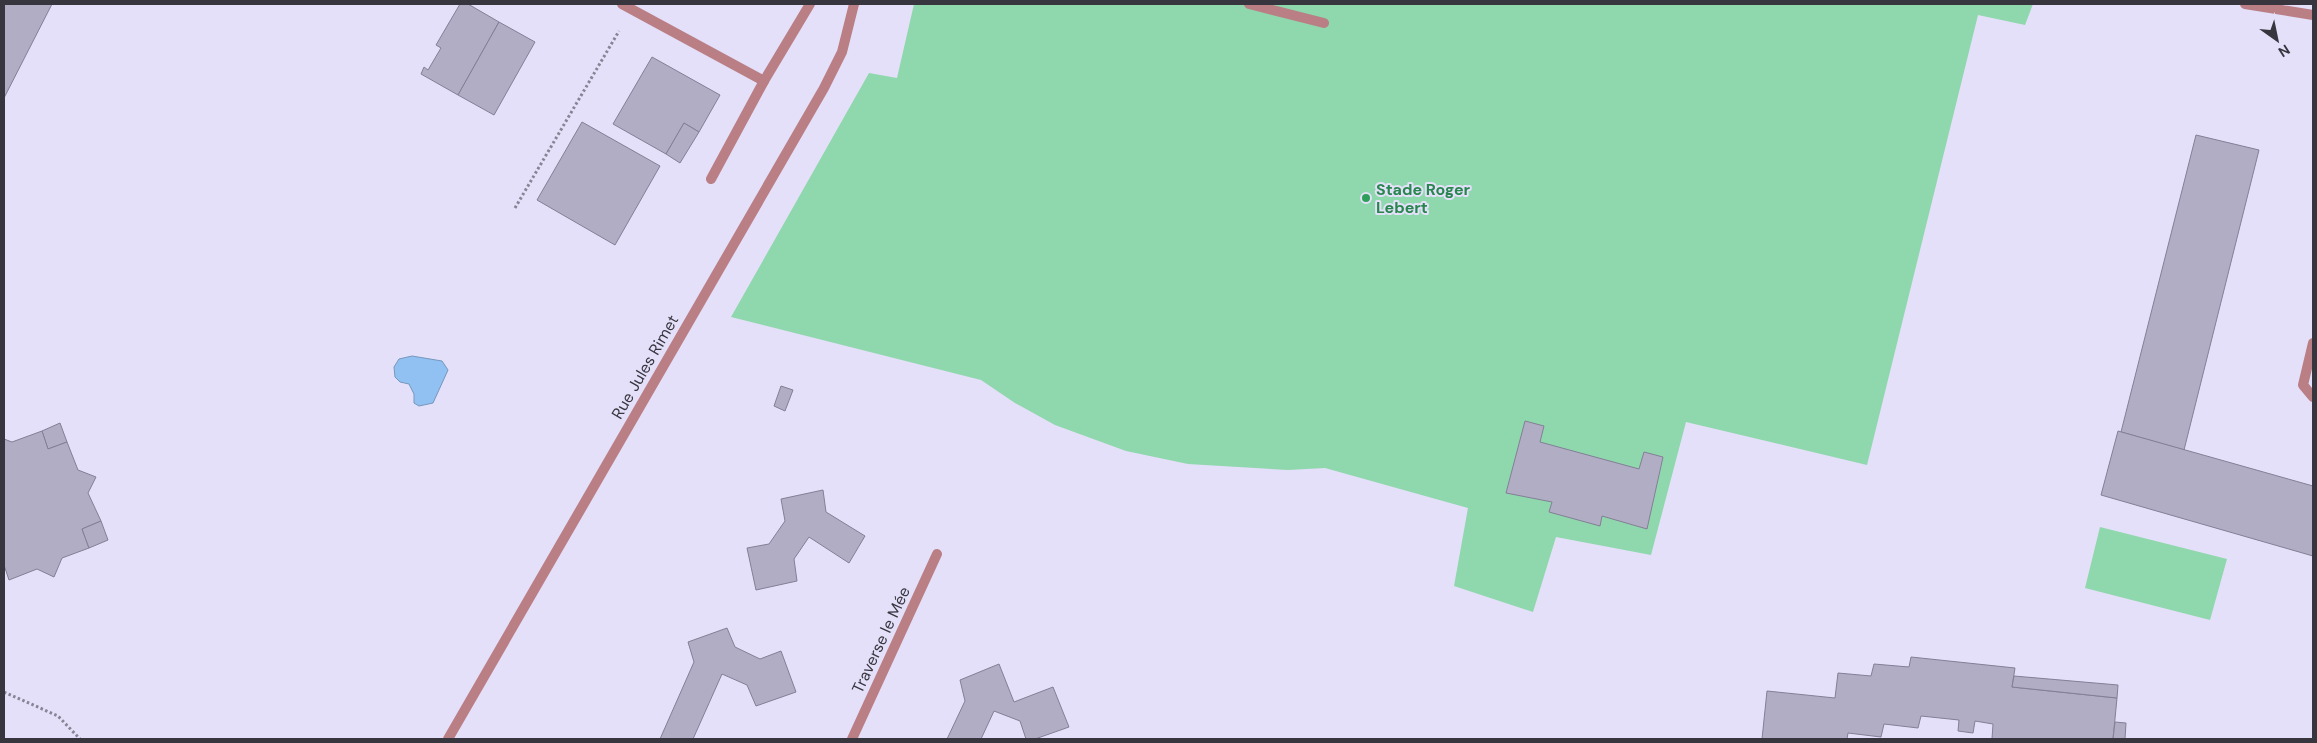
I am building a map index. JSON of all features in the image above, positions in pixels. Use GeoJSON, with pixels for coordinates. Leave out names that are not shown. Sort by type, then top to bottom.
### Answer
{"type":"FeatureCollection","features":[{"type":"Feature","properties":{"kind":"street"},"geometry":{"type":"LineString","coordinates":[[711,179],[764,81],[810,4]]}},
{"type":"Feature","properties":{"kind":"street","name":"Rue Jules Rimet"},"geometry":{"type":"LineString","coordinates":[[448,739],[824,88],[842,52],[854,4]]}},
{"type":"Feature","properties":{"kind":"street"},"geometry":{"type":"LineString","coordinates":[[1249,4],[1324,23]]}},
{"type":"Feature","properties":{"kind":"street"},"geometry":{"type":"LineString","coordinates":[[2244,4],[2313,15]]}},
{"type":"Feature","properties":{"kind":"street"},"geometry":{"type":"LineString","coordinates":[[627,6],[764,81]]}},
{"type":"Feature","properties":{"kind":"street"},"geometry":{"type":"LineString","coordinates":[[2313,343],[2303,385],[2313,397]]}},
{"type":"Feature","properties":{"kind":"street","name":"Traverse le Mée"},"geometry":{"type":"LineString","coordinates":[[852,739],[937,554]]}},
{"type":"Feature","properties":{"kind":"path"},"geometry":{"type":"LineString","coordinates":[[515,208],[627,6]]}},
{"type":"Feature","properties":{"kind":"path"},"geometry":{"type":"LineString","coordinates":[[4,692],[58,716],[80,739]]}},
{"type":"Feature","properties":{"kind":"green space","name":"Stade Roger Lebert"},"geometry":{"type":"Polygon","coordinates":[[[914,4],[2033,4],[2025,25],[1978,15],[1867,465],[1686,422],[1651,555],[1556,537],[1533,612],[1454,586],[1468,508],[1325,468],[1288,470],[1188,464],[1126,451],[1055,425],[1015,403],[981,380],[731,317],[869,73],[897,78],[914,4]]]}},
{"type":"Feature","properties":{"kind":"green space"},"geometry":{"type":"Polygon","coordinates":[[[2100,527],[2227,559],[2210,620],[2085,588],[2100,527]]]}},
{"type":"Feature","properties":{"kind":"water"},"geometry":{"type":"Polygon","coordinates":[[[412,356],[442,361],[448,370],[433,403],[419,406],[414,403],[414,394],[409,384],[400,382],[395,377],[394,367],[399,359],[412,356]]]}},
{"type":"Feature","properties":{"kind":"building"},"geometry":{"type":"Polygon","coordinates":[[[4,4],[52,4],[4,98],[4,4]]]}},
{"type":"Feature","properties":{"kind":"building"},"geometry":{"type":"Polygon","coordinates":[[[460,4],[468,4],[499,22],[458,95],[421,74],[424,67],[428,70],[441,48],[436,45],[460,4]]]}},
{"type":"Feature","properties":{"kind":"building"},"geometry":{"type":"Polygon","coordinates":[[[499,22],[535,42],[494,115],[458,95],[499,22]]]}},
{"type":"Feature","properties":{"kind":"building"},"geometry":{"type":"Polygon","coordinates":[[[652,57],[720,95],[699,132],[684,123],[666,154],[613,124],[652,57]]]}},
{"type":"Feature","properties":{"kind":"building"},"geometry":{"type":"Polygon","coordinates":[[[582,122],[660,166],[615,245],[537,200],[582,122]]]}},
{"type":"Feature","properties":{"kind":"building"},"geometry":{"type":"Polygon","coordinates":[[[684,123],[699,132],[680,163],[666,154],[684,123]]]}},
{"type":"Feature","properties":{"kind":"building"},"geometry":{"type":"Polygon","coordinates":[[[2196,135],[2259,150],[2184,450],[2121,432],[2196,135]]]}},
{"type":"Feature","properties":{"kind":"building"},"geometry":{"type":"Polygon","coordinates":[[[781,386],[793,390],[785,411],[774,406],[781,386]]]}},
{"type":"Feature","properties":{"kind":"building"},"geometry":{"type":"Polygon","coordinates":[[[1525,421],[1544,426],[1540,442],[1639,469],[1644,452],[1663,457],[1647,529],[1602,516],[1600,526],[1549,512],[1552,502],[1506,493],[1525,421]]]}},
{"type":"Feature","properties":{"kind":"building"},"geometry":{"type":"Polygon","coordinates":[[[60,423],[67,442],[48,449],[42,431],[60,423]]]}},
{"type":"Feature","properties":{"kind":"building"},"geometry":{"type":"Polygon","coordinates":[[[42,431],[48,449],[67,442],[78,470],[96,477],[88,493],[101,521],[82,529],[89,548],[62,558],[54,577],[37,569],[9,580],[4,565],[4,439],[12,442],[42,431]]]}},
{"type":"Feature","properties":{"kind":"building"},"geometry":{"type":"Polygon","coordinates":[[[2118,431],[2313,486],[2313,556],[2101,495],[2118,431]]]}},
{"type":"Feature","properties":{"kind":"building"},"geometry":{"type":"Polygon","coordinates":[[[823,490],[826,512],[865,536],[849,563],[809,537],[794,559],[797,581],[756,590],[747,548],[769,544],[785,521],[781,499],[823,490]]]}},
{"type":"Feature","properties":{"kind":"building"},"geometry":{"type":"Polygon","coordinates":[[[101,521],[108,540],[89,548],[82,529],[101,521]]]}},
{"type":"Feature","properties":{"kind":"building"},"geometry":{"type":"Polygon","coordinates":[[[727,628],[735,647],[760,659],[781,651],[796,692],[756,706],[747,685],[722,674],[693,739],[660,739],[694,662],[688,642],[727,628]]]}},
{"type":"Feature","properties":{"kind":"building"},"geometry":{"type":"Polygon","coordinates":[[[1911,657],[2015,668],[2012,687],[2117,698],[2113,739],[1992,739],[1993,724],[1975,721],[1973,733],[1958,731],[1959,720],[1921,716],[1918,728],[1884,724],[1881,737],[1848,733],[1847,739],[1762,739],[1767,691],[1835,698],[1838,673],[1871,676],[1874,664],[1909,667],[1911,657]]]}},
{"type":"Feature","properties":{"kind":"building"},"geometry":{"type":"Polygon","coordinates":[[[999,664],[1014,702],[1053,687],[1069,727],[1035,739],[1026,739],[1020,721],[994,711],[981,739],[947,739],[965,701],[960,680],[999,664]]]}},
{"type":"Feature","properties":{"kind":"building"},"geometry":{"type":"Polygon","coordinates":[[[2014,676],[2118,685],[2117,698],[2012,687],[2014,676]]]}},
{"type":"Feature","properties":{"kind":"building"},"geometry":{"type":"Polygon","coordinates":[[[2115,722],[2126,723],[2125,739],[2113,739],[2115,722]]]}},
{"type":"Feature","properties":{"kind":"place","name":"Stade Roger Lebert"},"geometry":{"type":"Point","coordinates":[1366,198]}}]}
